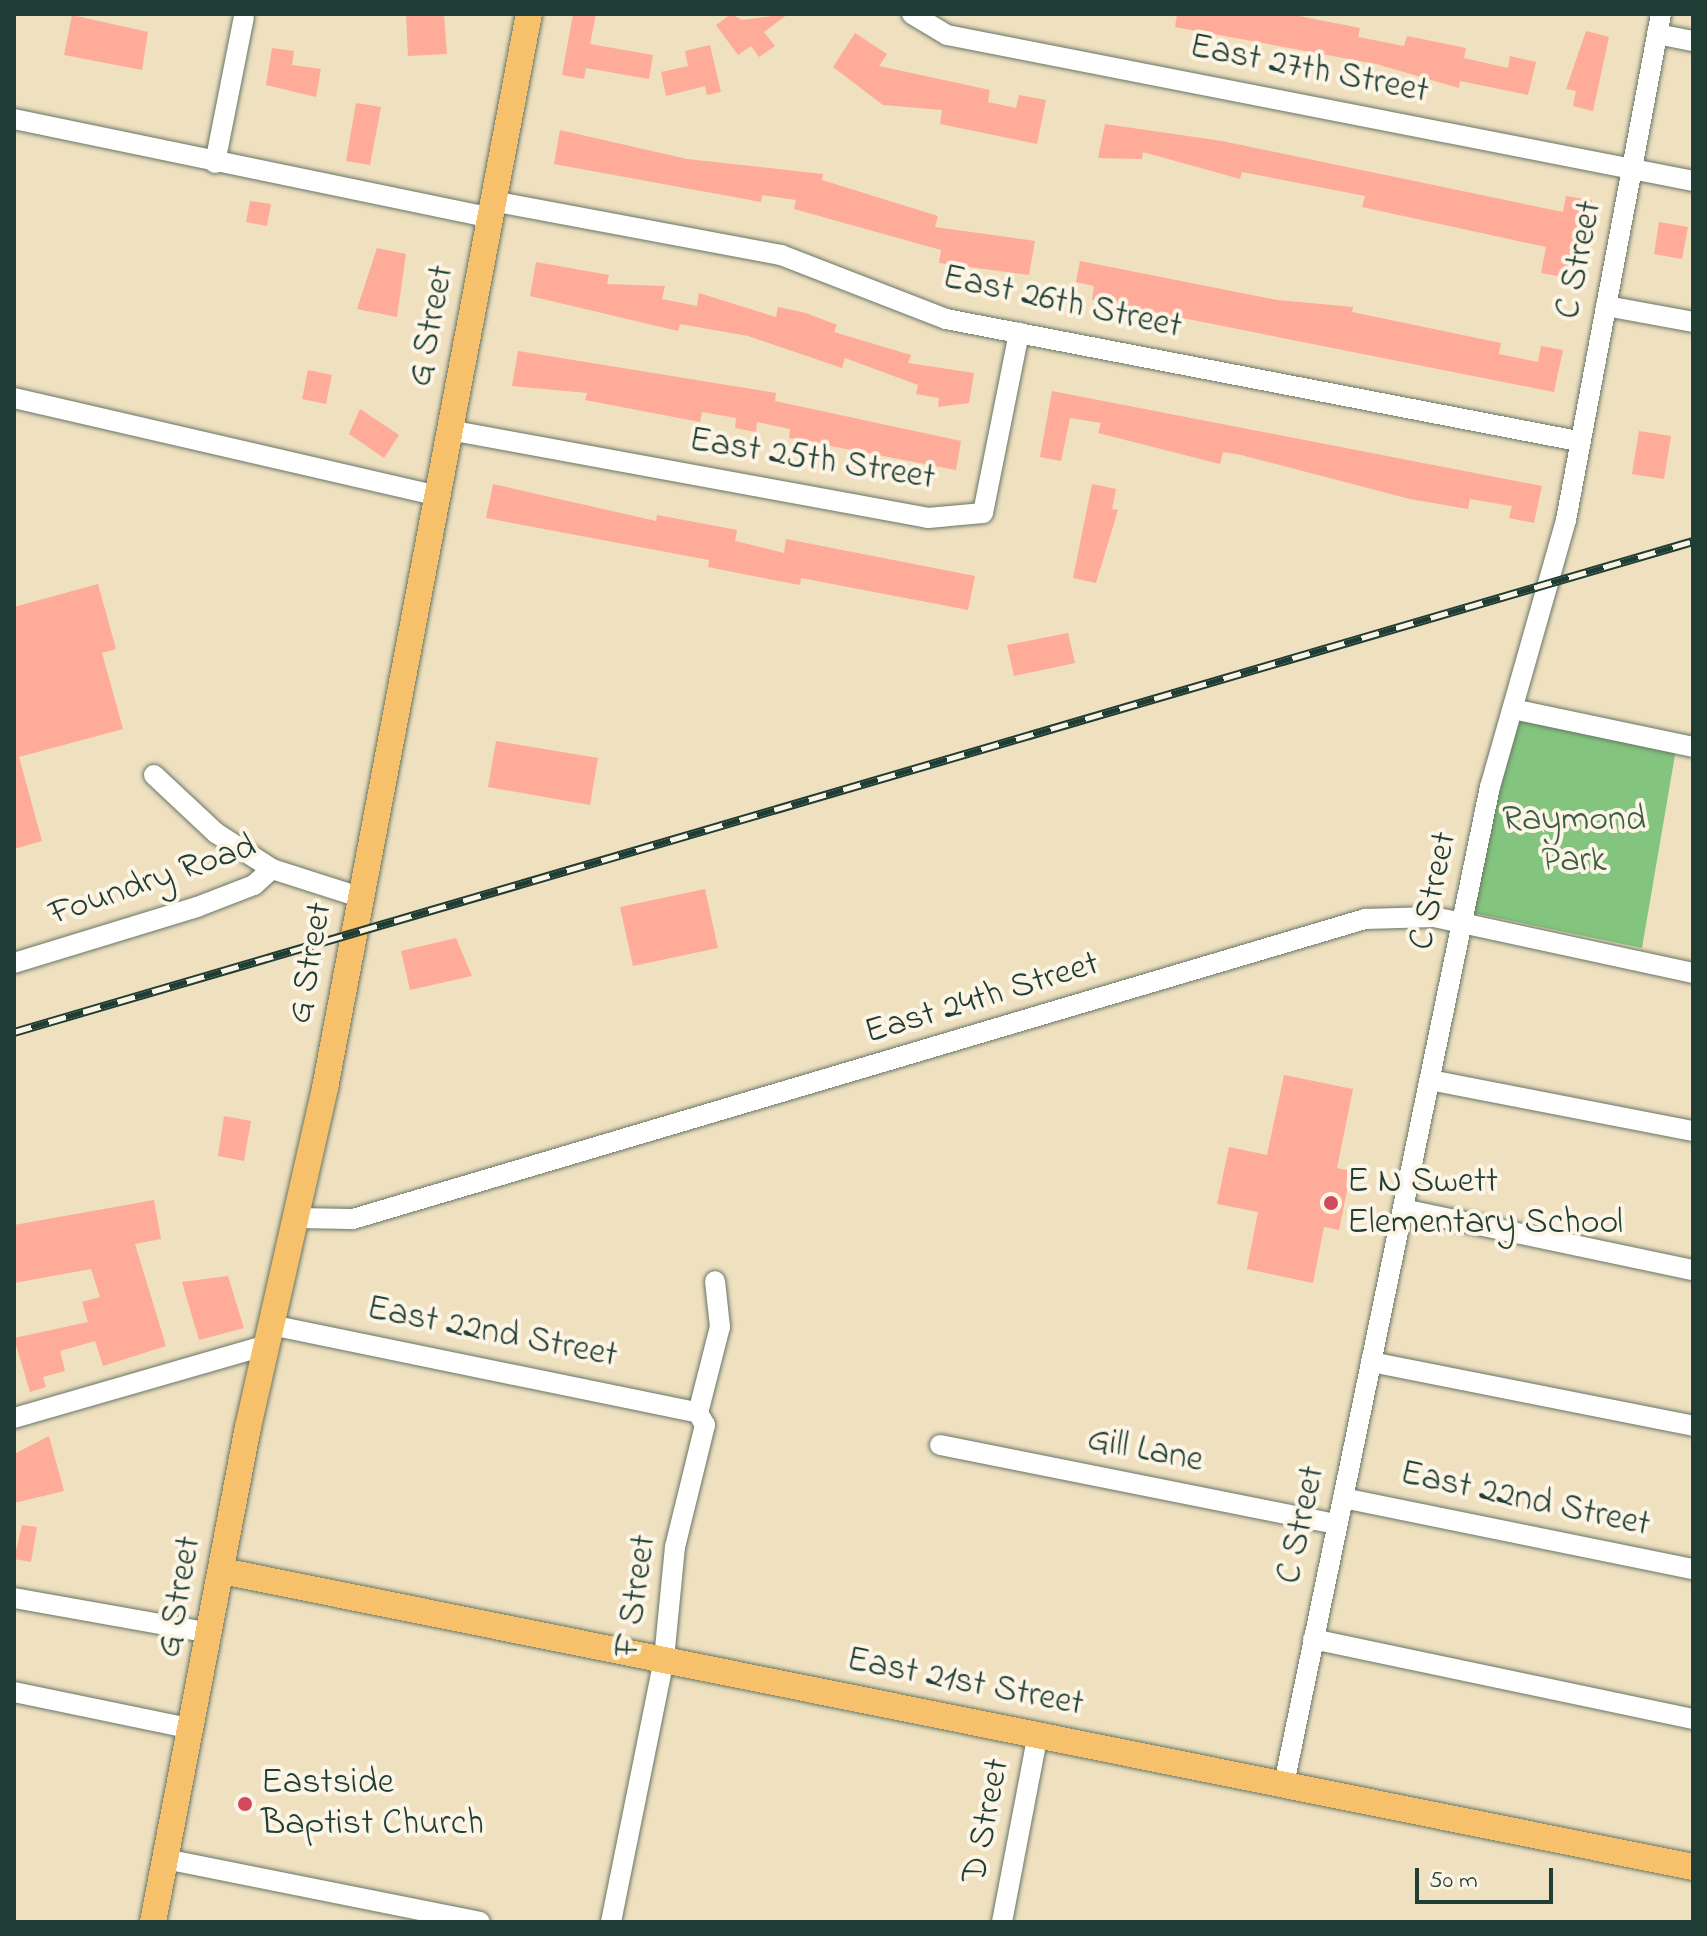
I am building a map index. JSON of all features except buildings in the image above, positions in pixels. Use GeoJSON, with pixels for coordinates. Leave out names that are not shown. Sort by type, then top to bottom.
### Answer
{"type":"FeatureCollection","features":[{"type":"Feature","properties":{"kind":"main road","name":"G Street"},"geometry":{"type":"LineString","coordinates":[[153,1922],[359,897],[529,14]]}},
{"type":"Feature","properties":{"kind":"main road","name":"East 21st Street"},"geometry":{"type":"LineString","coordinates":[[222,1571],[1693,1867]]}},
{"type":"Feature","properties":{"kind":"street","name":"East 27th Street"},"geometry":{"type":"LineString","coordinates":[[913,16],[947,35],[1693,181]]}},
{"type":"Feature","properties":{"kind":"street"},"geometry":{"type":"LineString","coordinates":[[215,163],[244,17]]}},
{"type":"Feature","properties":{"kind":"street","name":"C Street"},"geometry":{"type":"LineString","coordinates":[[1284,1784],[1462,923],[1513,709],[1558,556],[1659,24]]}},
{"type":"Feature","properties":{"kind":"street"},"geometry":{"type":"LineString","coordinates":[[1659,24],[1693,41]]}},
{"type":"Feature","properties":{"kind":"street","name":"East 26th Street"},"geometry":{"type":"LineString","coordinates":[[14,119],[215,163],[781,255],[946,319],[1578,441]]}},
{"type":"Feature","properties":{"kind":"street"},"geometry":{"type":"LineString","coordinates":[[1606,306],[1693,322]]}},
{"type":"Feature","properties":{"kind":"street","name":"East 25th Street"},"geometry":{"type":"LineString","coordinates":[[449,430],[928,518],[983,513],[1019,333]]}},
{"type":"Feature","properties":{"kind":"street"},"geometry":{"type":"LineString","coordinates":[[14,398],[437,496]]}},
{"type":"Feature","properties":{"kind":"street"},"geometry":{"type":"LineString","coordinates":[[1513,709],[1693,747]]}},
{"type":"Feature","properties":{"kind":"street"},"geometry":{"type":"LineString","coordinates":[[154,775],[216,833],[272,869]]}},
{"type":"Feature","properties":{"kind":"street","name":"Foundry Road"},"geometry":{"type":"LineString","coordinates":[[14,963],[197,907],[254,885],[272,869],[359,897]]}},
{"type":"Feature","properties":{"kind":"street","name":"East 24th Street"},"geometry":{"type":"LineString","coordinates":[[295,1218],[353,1219],[1365,919],[1462,923],[1693,973]]}},
{"type":"Feature","properties":{"kind":"street"},"geometry":{"type":"LineString","coordinates":[[1430,1080],[1693,1131]]}},
{"type":"Feature","properties":{"kind":"street"},"geometry":{"type":"LineString","coordinates":[[1403,1209],[1693,1270]]}},
{"type":"Feature","properties":{"kind":"street","name":"F Street"},"geometry":{"type":"LineString","coordinates":[[611,1922],[664,1659],[675,1547],[705,1425],[698,1413],[720,1327],[715,1281]]}},
{"type":"Feature","properties":{"kind":"street"},"geometry":{"type":"LineString","coordinates":[[14,1418],[269,1335]]}},
{"type":"Feature","properties":{"kind":"street","name":"East 22nd Street"},"geometry":{"type":"LineString","coordinates":[[269,1335],[698,1413]]}},
{"type":"Feature","properties":{"kind":"street"},"geometry":{"type":"LineString","coordinates":[[1371,1362],[1693,1426]]}},
{"type":"Feature","properties":{"kind":"street","name":"Gill Lane"},"geometry":{"type":"LineString","coordinates":[[940,1445],[1337,1524]]}},
{"type":"Feature","properties":{"kind":"street","name":"East 22nd Street"},"geometry":{"type":"LineString","coordinates":[[1343,1498],[1693,1569]]}},
{"type":"Feature","properties":{"kind":"street"},"geometry":{"type":"LineString","coordinates":[[14,1598],[210,1633]]}},
{"type":"Feature","properties":{"kind":"street"},"geometry":{"type":"LineString","coordinates":[[1313,1639],[1693,1719]]}},
{"type":"Feature","properties":{"kind":"street"},"geometry":{"type":"LineString","coordinates":[[14,1692],[192,1729]]}},
{"type":"Feature","properties":{"kind":"street","name":"D Street"},"geometry":{"type":"LineString","coordinates":[[1002,1922],[1038,1734]]}},
{"type":"Feature","properties":{"kind":"street"},"geometry":{"type":"LineString","coordinates":[[165,1859],[480,1922]]}},
{"type":"Feature","properties":{"kind":"green space","name":"Raymond Park"},"geometry":{"type":"Polygon","coordinates":[[[1518,715],[1676,749],[1642,948],[1469,912],[1518,715]]]}},
{"type":"Feature","properties":{"kind":"railway"},"geometry":{"type":"LineString","coordinates":[[14,1032],[1693,541]]}},
{"type":"Feature","properties":{"kind":"place","name":"E N Swett Elementary School"},"geometry":{"type":"Point","coordinates":[1331,1203]}},
{"type":"Feature","properties":{"kind":"place","name":"Eastside Baptist Church"},"geometry":{"type":"Point","coordinates":[245,1804]}}]}
